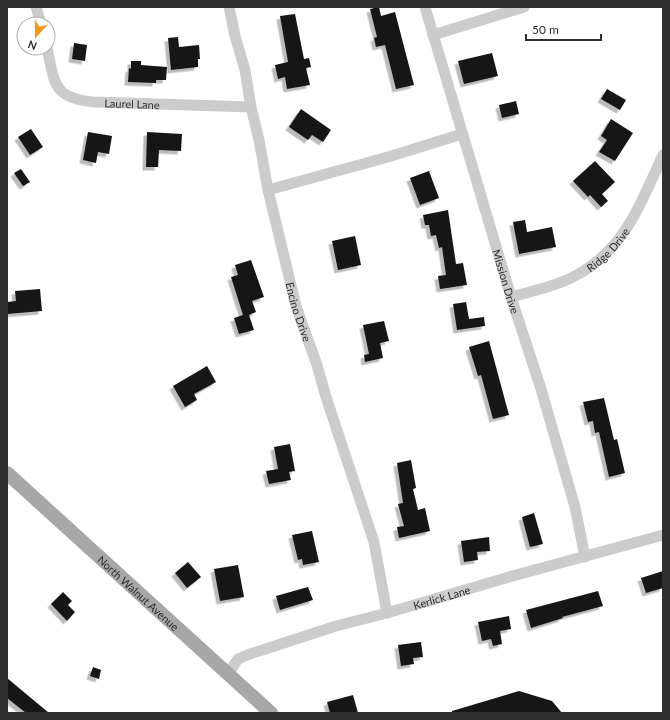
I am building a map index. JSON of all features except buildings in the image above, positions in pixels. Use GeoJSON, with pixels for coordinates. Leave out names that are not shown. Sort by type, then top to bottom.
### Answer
{"type":"FeatureCollection","features":[{"type":"Feature","properties":{"kind":"main road","name":"North Walnut Avenue"},"geometry":{"type":"LineString","coordinates":[[7,473],[271,713]]}},
{"type":"Feature","properties":{"kind":"street","name":"Encino Drive"},"geometry":{"type":"LineString","coordinates":[[228,7],[245,70],[268,190],[296,306],[317,365],[326,397],[374,542],[387,613]]}},
{"type":"Feature","properties":{"kind":"street","name":"Mission Drive"},"geometry":{"type":"LineString","coordinates":[[425,7],[511,297],[541,389],[575,507],[584,557]]}},
{"type":"Feature","properties":{"kind":"street"},"geometry":{"type":"LineString","coordinates":[[433,35],[524,7]]}},
{"type":"Feature","properties":{"kind":"street","name":"Laurel Lane"},"geometry":{"type":"LineString","coordinates":[[49,56],[56,85],[60,91],[74,99],[94,102],[251,107]]}},
{"type":"Feature","properties":{"kind":"street"},"geometry":{"type":"LineString","coordinates":[[268,190],[388,157],[462,134]]}},
{"type":"Feature","properties":{"kind":"street","name":"Ridge Drive"},"geometry":{"type":"LineString","coordinates":[[511,297],[568,279],[586,270],[605,255],[620,240],[636,214],[663,155]]}},
{"type":"Feature","properties":{"kind":"street","name":"Kerlick Lane"},"geometry":{"type":"LineString","coordinates":[[228,674],[238,659],[336,626],[663,535]]}}]}
